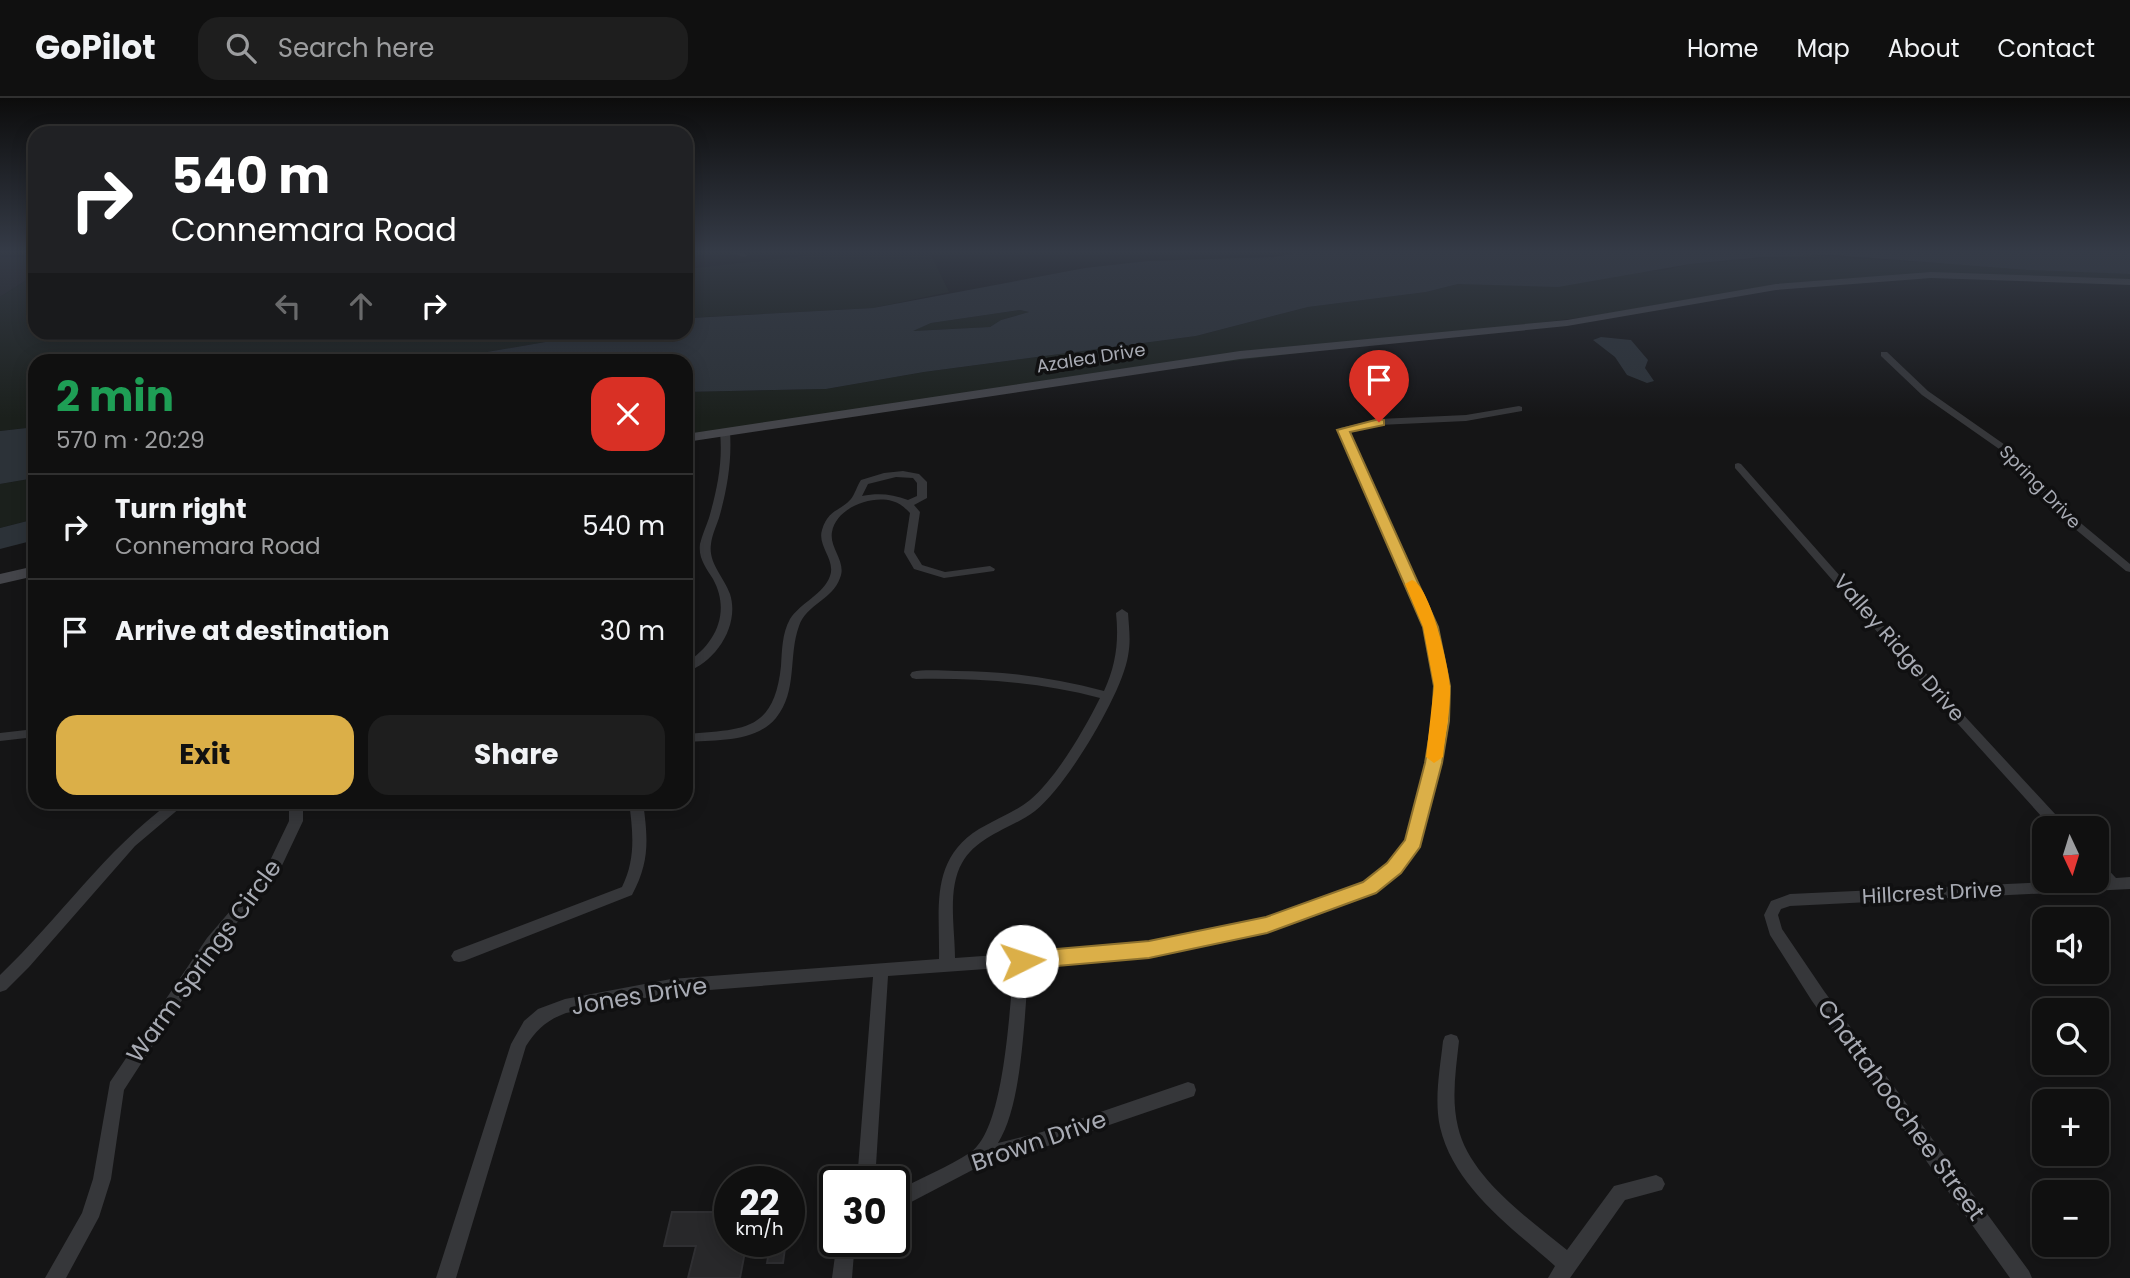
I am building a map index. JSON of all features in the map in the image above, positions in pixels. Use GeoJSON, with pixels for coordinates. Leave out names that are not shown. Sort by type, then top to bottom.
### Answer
{"type":"FeatureCollection","features":[{"type":"Feature","properties":{"kind":"street","name":"Azalea Drive"},"geometry":{"type":"LineString","coordinates":[[693,437],[1240,355],[1567,323],[1651,308]]}},
{"type":"Feature","properties":{"kind":"street","name":"Spring Drive"},"geometry":{"type":"LineString","coordinates":[[1884,355],[1925,393],[2005,449],[2067,517],[2130,569]]}},
{"type":"Feature","properties":{"kind":"street","name":"Jones Drive"},"geometry":{"type":"LineString","coordinates":[[446,1278],[519,1044],[530,1026],[544,1014],[565,1006],[671,986],[1149,950],[1216,938],[1345,898],[1369,887],[1394,868],[1413,842],[1441,721],[1442,686],[1430,627],[1343,430],[1379,422],[1466,418],[1519,409]]}},
{"type":"Feature","properties":{"kind":"street"},"geometry":{"type":"LineString","coordinates":[[693,663],[717,645],[723,634],[727,614],[726,598],[708,562],[705,549],[726,471],[725,432]]}},
{"type":"Feature","properties":{"kind":"street","name":"Valley Ridge Drive"},"geometry":{"type":"LineString","coordinates":[[1738,466],[1942,700],[2050,816]]}},
{"type":"Feature","properties":{"kind":"street"},"geometry":{"type":"LineString","coordinates":[[854,503],[864,482],[885,474],[901,473],[916,476],[922,482],[922,498],[908,504]]}},
{"type":"Feature","properties":{"kind":"street"},"geometry":{"type":"LineString","coordinates":[[693,737],[748,733],[772,715],[785,675],[792,626],[809,601],[835,579],[838,569],[827,530],[832,518],[854,503],[882,497],[908,504],[915,512],[909,552],[918,567],[944,575],[990,569]]}},
{"type":"Feature","properties":{"kind":"street"},"geometry":{"type":"LineString","coordinates":[[0,579],[28,573]]}},
{"type":"Feature","properties":{"kind":"street"},"geometry":{"type":"LineString","coordinates":[[947,966],[949,882],[958,857],[978,836],[1026,811],[1048,792],[1119,673],[1125,650],[1122,613]]}},
{"type":"Feature","properties":{"kind":"street"},"geometry":{"type":"LineString","coordinates":[[916,675],[1018,675],[1107,696]]}},
{"type":"Feature","properties":{"kind":"street"},"geometry":{"type":"LineString","coordinates":[[0,737],[28,733]]}},
{"type":"Feature","properties":{"kind":"street"},"geometry":{"type":"LineString","coordinates":[[0,985],[55,930],[142,830],[170,809]]}},
{"type":"Feature","properties":{"kind":"street","name":"Warm Springs Circle"},"geometry":{"type":"LineString","coordinates":[[55,1278],[90,1217],[102,1178],[116,1088],[212,942],[272,872],[296,821],[296,809]]}},
{"type":"Feature","properties":{"kind":"street"},"geometry":{"type":"LineString","coordinates":[[459,956],[627,891],[639,869],[642,850],[637,809]]}},
{"type":"Feature","properties":{"kind":"street"},"geometry":{"type":"LineString","coordinates":[[2109,880],[2113,884]]}},
{"type":"Feature","properties":{"kind":"street","name":"Hillcrest Drive"},"geometry":{"type":"LineString","coordinates":[[1782,941],[1770,915],[1776,905],[1790,900],[2130,883]]}},
{"type":"Feature","properties":{"kind":"street","name":"Chattahoochee Street"},"geometry":{"type":"LineString","coordinates":[[1782,941],[1879,1082],[2022,1278]]}},
{"type":"Feature","properties":{"kind":"street"},"geometry":{"type":"LineString","coordinates":[[979,1157],[997,1129],[1008,1089],[1022,961]]}},
{"type":"Feature","properties":{"kind":"street"},"geometry":{"type":"LineString","coordinates":[[867,1166],[887,970]]}},
{"type":"Feature","properties":{"kind":"street"},"geometry":{"type":"LineString","coordinates":[[1451,1041],[1446,1095],[1449,1130],[1461,1157],[1488,1191],[1563,1271],[1620,1192],[1656,1184]]}},
{"type":"Feature","properties":{"kind":"street","name":"Brown Drive"},"geometry":{"type":"LineString","coordinates":[[910,1194],[979,1157],[1042,1140],[1188,1090]]}},
{"type":"Feature","properties":{"kind":"street"},"geometry":{"type":"LineString","coordinates":[[842,1278],[844,1257]]}},
{"type":"Feature","properties":{"kind":"shaded area"},"geometry":{"type":"Polygon","coordinates":[[[0,308],[28,308],[28,340],[557,340],[476,354],[28,354],[28,428],[0,431],[0,308]]]}},
{"type":"Feature","properties":{"kind":"shaded area"},"geometry":{"type":"Polygon","coordinates":[[[693,308],[872,308],[693,318],[693,308]]]}},
{"type":"Feature","properties":{"kind":"shaded area"},"geometry":{"type":"Polygon","coordinates":[[[872,308],[1304,308],[1196,336],[924,372],[826,389],[693,392],[693,354],[476,354],[557,340],[693,340],[693,318],[872,308]],[[1020,310],[931,323],[913,331],[990,327],[1001,320],[1029,312],[1020,310]]]}},
{"type":"Feature","properties":{"kind":"shaded area"},"geometry":{"type":"Polygon","coordinates":[[[1304,308],[1639,308],[1137,373],[693,440],[693,392],[826,389],[924,372],[1196,336],[1304,308]]]}},
{"type":"Feature","properties":{"kind":"shaded area"},"geometry":{"type":"Polygon","coordinates":[[[1020,310],[1030,312],[1001,320],[990,327],[912,331],[931,323],[1020,310]]]}},
{"type":"Feature","properties":{"kind":"shaded area"},"geometry":{"type":"Polygon","coordinates":[[[1601,337],[1631,340],[1648,360],[1645,368],[1654,381],[1647,383],[1627,375],[1615,357],[1593,340],[1601,337]]]}},
{"type":"Feature","properties":{"kind":"shaded area"},"geometry":{"type":"Polygon","coordinates":[[[28,428],[28,479],[0,484],[0,431],[28,428]]]}},
{"type":"Feature","properties":{"kind":"shaded area"},"geometry":{"type":"Polygon","coordinates":[[[28,479],[28,521],[0,528],[0,484],[28,479]]]}},
{"type":"Feature","properties":{"kind":"shaded area"},"geometry":{"type":"Polygon","coordinates":[[[28,521],[28,542],[0,549],[0,528],[28,521]]]}},
{"type":"Feature","properties":{"kind":"building"},"geometry":{"type":"Polygon","coordinates":[[[672,1212],[714,1212],[714,1257],[744,1257],[740,1278],[688,1278],[696,1246],[664,1246],[672,1212]]]}},
{"type":"Feature","properties":{"kind":"building"},"geometry":{"type":"Polygon","coordinates":[[[768,1257],[784,1257],[783,1263],[767,1263],[768,1257]]]}},
{"type":"Feature","properties":{"kind":"slow traffic"},"geometry":{"type":"LineString","coordinates":[[1412,584],[1438,654],[1442,686],[1441,721],[1434,757]]}},
{"type":"Feature","properties":{"kind":"route"},"geometry":{"type":"LineString","coordinates":[[1022,961],[1149,950],[1216,938],[1267,925],[1369,887],[1394,868],[1413,842],[1441,721],[1442,686],[1438,654],[1430,627],[1343,430],[1379,422]]}}]}
